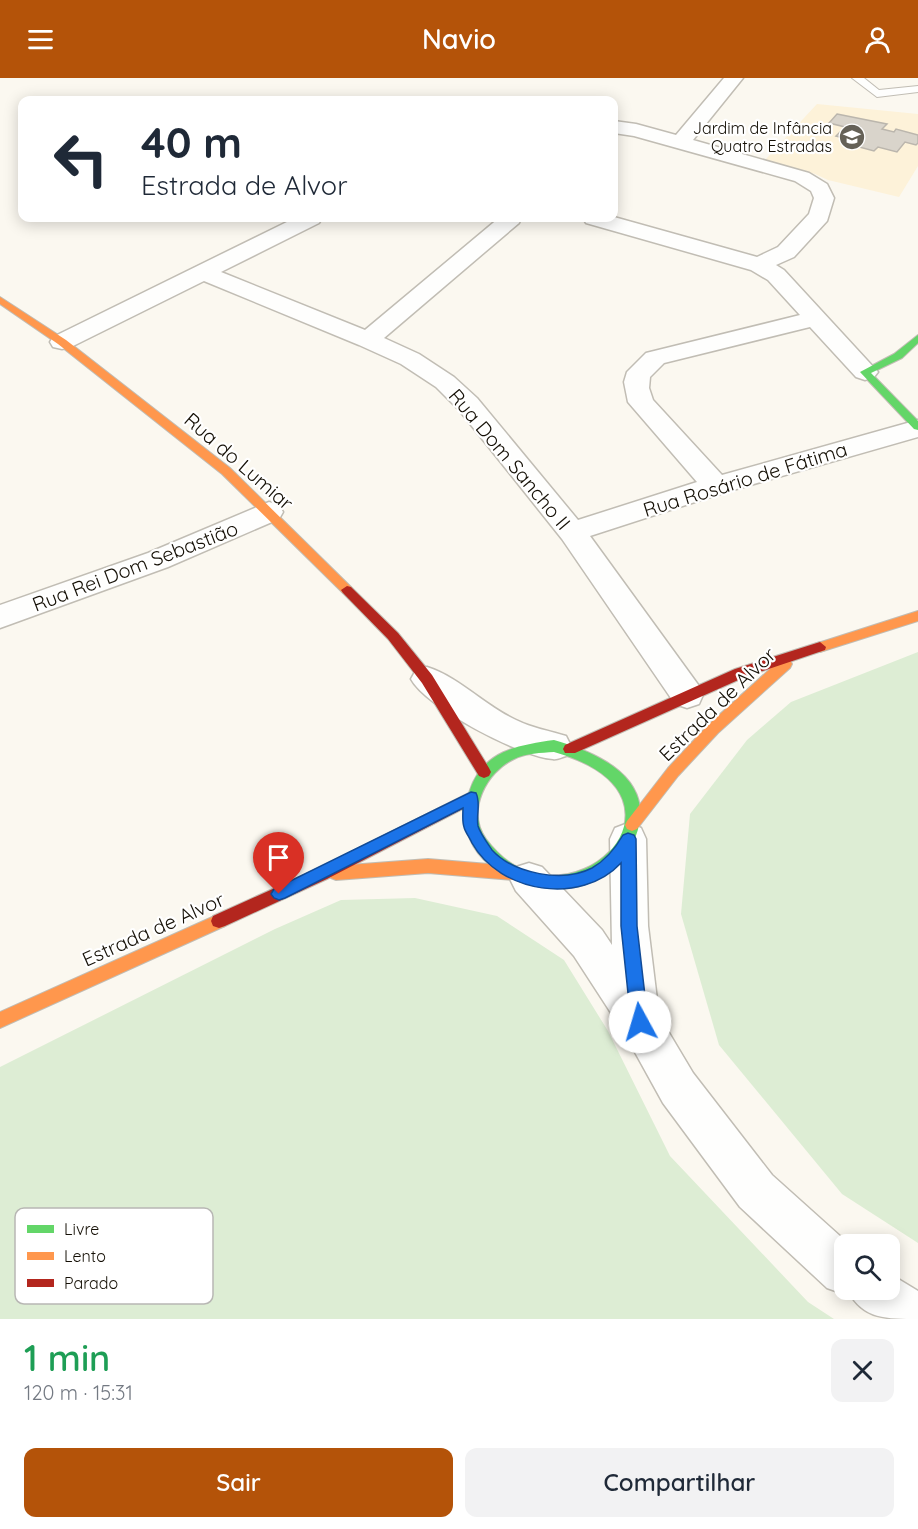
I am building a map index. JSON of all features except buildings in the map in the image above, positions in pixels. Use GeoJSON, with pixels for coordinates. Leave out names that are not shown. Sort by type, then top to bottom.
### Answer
{"type":"FeatureCollection","features":[{"type":"Feature","properties":{"kind":"street"},"geometry":{"type":"LineString","coordinates":[[680,143],[734,78]]}},
{"type":"Feature","properties":{"kind":"street"},"geometry":{"type":"LineString","coordinates":[[618,128],[636,130],[802,177],[820,188],[824,198],[819,216],[786,252],[759,265]]}},
{"type":"Feature","properties":{"kind":"street"},"geometry":{"type":"LineString","coordinates":[[62,342],[203,273],[292,222]]}},
{"type":"Feature","properties":{"kind":"street"},"geometry":{"type":"LineString","coordinates":[[368,340],[507,222]]}},
{"type":"Feature","properties":{"kind":"street"},"geometry":{"type":"LineString","coordinates":[[608,222],[759,265],[776,275],[918,428]]}},
{"type":"Feature","properties":{"kind":"street","name":"Rua Dom Sancho II"},"geometry":{"type":"LineString","coordinates":[[203,273],[368,340],[410,359],[445,382],[468,404],[572,532],[687,695]]}},
{"type":"Feature","properties":{"kind":"street","name":"Rua do Lumiar"},"geometry":{"type":"LineString","coordinates":[[0,300],[62,342],[226,471],[269,512],[393,636],[427,679],[484,772]]}},
{"type":"Feature","properties":{"kind":"street"},"geometry":{"type":"LineString","coordinates":[[716,486],[641,402],[635,387],[639,371],[655,358],[816,318]]}},
{"type":"Feature","properties":{"kind":"street"},"geometry":{"type":"LineString","coordinates":[[865,372],[898,356],[918,338]]}},
{"type":"Feature","properties":{"kind":"street","name":"Rua Rosário de Fátima"},"geometry":{"type":"LineString","coordinates":[[572,532],[716,486],[918,428]]}},
{"type":"Feature","properties":{"kind":"street","name":"Rua Rei Dom Sebastião"},"geometry":{"type":"LineString","coordinates":[[0,617],[158,560],[269,512]]}},
{"type":"Feature","properties":{"kind":"street","name":"Estrada de Alvor"},"geometry":{"type":"LineString","coordinates":[[322,874],[428,867],[565,882],[590,876],[611,863],[621,852],[630,832],[673,772],[713,729],[793,658],[918,616]]}},
{"type":"Feature","properties":{"kind":"street"},"geometry":{"type":"LineString","coordinates":[[793,658],[741,673],[562,748],[522,749],[507,755],[484,772],[471,798],[471,826],[486,853],[521,876],[588,943],[640,1022],[678,1088],[756,1191],[834,1262]]}},
{"type":"Feature","properties":{"kind":"street"},"geometry":{"type":"LineString","coordinates":[[427,679],[506,730],[599,762],[622,783],[632,811],[629,926],[640,1022]]}},
{"type":"Feature","properties":{"kind":"street","name":"Estrada de Alvor"},"geometry":{"type":"LineString","coordinates":[[0,1020],[322,874],[471,798]]}},
{"type":"Feature","properties":{"kind":"street"},"geometry":{"type":"LineString","coordinates":[[888,1300],[918,1319]]}},
{"type":"Feature","properties":{"kind":"lane"},"geometry":{"type":"LineString","coordinates":[[857,78],[877,94],[918,89]]}},
{"type":"Feature","properties":{"kind":"shaded area","name":"Jardim de Infância Quatro Estradas"},"geometry":{"type":"Polygon","coordinates":[[[817,104],[918,114],[918,166],[899,197],[828,180],[765,160],[817,104]]]}},
{"type":"Feature","properties":{"kind":"green space"},"geometry":{"type":"Polygon","coordinates":[[[918,652],[918,1243],[842,1194],[719,1045],[681,914],[690,814],[747,740],[791,702],[918,652]]]}},
{"type":"Feature","properties":{"kind":"green space"},"geometry":{"type":"Polygon","coordinates":[[[415,898],[497,916],[564,960],[608,1031],[670,1156],[808,1302],[834,1319],[0,1319],[0,1067],[275,929],[341,900],[415,898]]]}},
{"type":"Feature","properties":{"kind":"traffic: fast"},"geometry":{"type":"LineString","coordinates":[[918,338],[898,356],[865,372],[918,427]]}},
{"type":"Feature","properties":{"kind":"traffic: fast"},"geometry":{"type":"LineString","coordinates":[[554,746],[572,751],[606,768],[629,795],[633,811],[631,829],[622,849],[599,871],[572,881],[542,881],[514,872],[490,856],[475,835],[470,809],[480,781],[494,764],[519,751],[554,746]]}},
{"type":"Feature","properties":{"kind":"traffic: slow"},"geometry":{"type":"LineString","coordinates":[[0,300],[62,342],[226,471],[347,590]]}},
{"type":"Feature","properties":{"kind":"traffic: slow"},"geometry":{"type":"LineString","coordinates":[[820,647],[918,616]]}},
{"type":"Feature","properties":{"kind":"traffic: slow"},"geometry":{"type":"LineString","coordinates":[[632,825],[673,772],[713,729],[785,664]]}},
{"type":"Feature","properties":{"kind":"traffic: slow"},"geometry":{"type":"LineString","coordinates":[[336,873],[428,866],[513,873]]}},
{"type":"Feature","properties":{"kind":"traffic: slow"},"geometry":{"type":"LineString","coordinates":[[0,1020],[219,921]]}},
{"type":"Feature","properties":{"kind":"traffic: jam"},"geometry":{"type":"LineString","coordinates":[[347,590],[393,636],[427,679],[484,772]]}},
{"type":"Feature","properties":{"kind":"traffic: jam"},"geometry":{"type":"LineString","coordinates":[[570,749],[740,673],[820,647]]}},
{"type":"Feature","properties":{"kind":"traffic: jam"},"geometry":{"type":"LineString","coordinates":[[219,921],[322,874],[471,798]]}},
{"type":"Feature","properties":{"kind":"place","name":"Jardim de Infância Quatro Estradas"},"geometry":{"type":"Point","coordinates":[852,137]}},
{"type":"Feature","properties":{"kind":"route"},"geometry":{"type":"LineString","coordinates":[[279,894],[471,798],[469,812],[471,826],[486,853],[498,864],[529,879],[565,882],[598,873],[621,852],[628,839],[629,926],[640,1022]]}}]}
